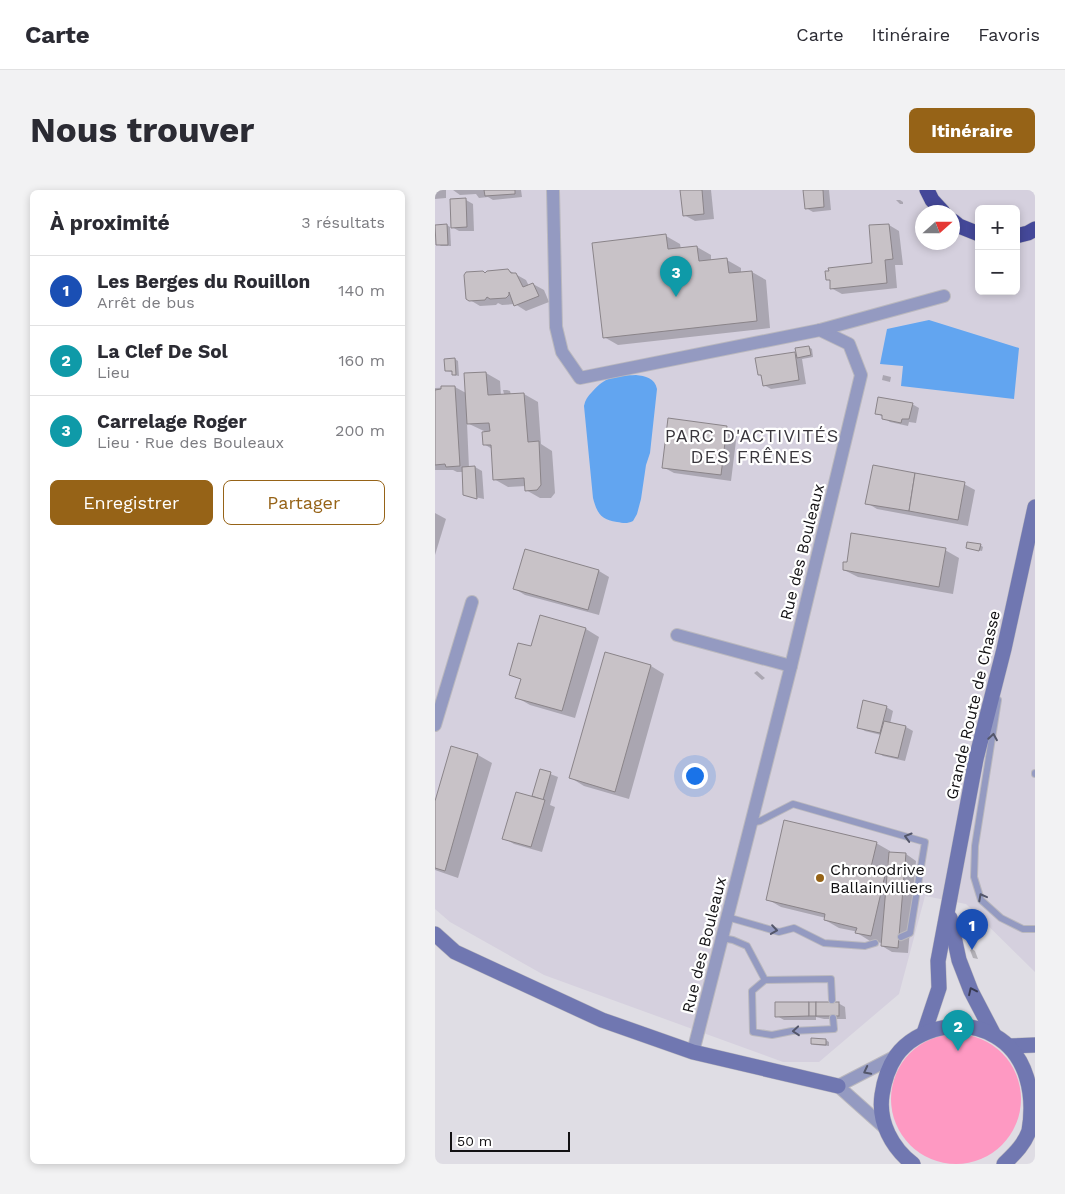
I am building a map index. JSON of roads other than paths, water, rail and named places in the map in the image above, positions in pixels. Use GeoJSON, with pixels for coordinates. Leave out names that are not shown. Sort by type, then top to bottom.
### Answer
{"type":"FeatureCollection","features":[{"type":"Feature","properties":{"kind":"highway"},"geometry":{"type":"LineString","coordinates":[[927,190],[937,205]]}},
{"type":"Feature","properties":{"kind":"highway"},"geometry":{"type":"LineString","coordinates":[[960,226],[975,232]]}},
{"type":"Feature","properties":{"kind":"highway"},"geometry":{"type":"LineString","coordinates":[[1020,235],[1035,229]]}},
{"type":"Feature","properties":{"kind":"main road","name":"Grande Route de Chasse"},"geometry":{"type":"LineString","coordinates":[[924,1033],[939,988],[938,961],[976,759],[1004,649],[1035,507]]}},
{"type":"Feature","properties":{"kind":"main road"},"geometry":{"type":"LineString","coordinates":[[948,911],[959,960],[971,991],[994,1035]]}},
{"type":"Feature","properties":{"kind":"main road"},"geometry":{"type":"LineString","coordinates":[[435,934],[455,952],[602,1020],[693,1052],[838,1086]]}},
{"type":"Feature","properties":{"kind":"main road"},"geometry":{"type":"LineString","coordinates":[[906,1161],[892,1143],[885,1128],[881,1103],[885,1079],[896,1056],[909,1043],[924,1033],[947,1026],[971,1027],[994,1035],[1010,1046],[1026,1067],[1034,1091],[1034,1113],[1029,1132],[1018,1150],[1004,1164]]}},
{"type":"Feature","properties":{"kind":"main road"},"geometry":{"type":"LineString","coordinates":[[1010,1046],[1035,1045]]}},
{"type":"Feature","properties":{"kind":"street"},"geometry":{"type":"LineString","coordinates":[[553,190],[556,327],[562,352],[580,378],[820,330],[944,296]]}},
{"type":"Feature","properties":{"kind":"street","name":"Rue des Bouleaux"},"geometry":{"type":"LineString","coordinates":[[693,1052],[791,666],[861,375],[849,344],[820,330]]}},
{"type":"Feature","properties":{"kind":"street"},"geometry":{"type":"LineString","coordinates":[[435,725],[473,602]]}},
{"type":"Feature","properties":{"kind":"street"},"geometry":{"type":"LineString","coordinates":[[677,635],[791,666]]}},
{"type":"Feature","properties":{"kind":"street"},"geometry":{"type":"LineString","coordinates":[[885,1128],[838,1086],[896,1056]]}},
{"type":"Feature","properties":{"kind":"lane"},"geometry":{"type":"LineString","coordinates":[[1004,649],[995,725],[975,846],[974,877],[981,900],[1001,918],[1023,929],[1035,928]]}},
{"type":"Feature","properties":{"kind":"lane"},"geometry":{"type":"LineString","coordinates":[[751,823],[760,821],[793,804],[925,842],[910,933],[901,937]]}},
{"type":"Feature","properties":{"kind":"lane"},"geometry":{"type":"LineString","coordinates":[[727,917],[779,932],[794,928],[824,943],[865,946],[875,943]]}},
{"type":"Feature","properties":{"kind":"lane"},"geometry":{"type":"LineString","coordinates":[[722,938],[747,946],[765,980]]}},
{"type":"Feature","properties":{"kind":"lane"},"geometry":{"type":"LineString","coordinates":[[833,1000],[831,979],[765,980],[751,991],[753,1032],[772,1035],[792,1031],[834,1029],[833,1018]]}},
{"type":"Feature","properties":{"kind":"water"},"geometry":{"type":"Polygon","coordinates":[[[929,320],[1019,348],[1014,399],[901,386],[903,366],[880,364],[887,329],[929,320]]]}},
{"type":"Feature","properties":{"kind":"water"},"geometry":{"type":"Polygon","coordinates":[[[636,375],[652,380],[657,389],[650,453],[646,465],[641,499],[633,521],[623,523],[607,520],[603,517],[598,512],[593,498],[584,406],[589,395],[607,380],[636,375]]]}},
{"type":"Feature","properties":{"kind":"place","name":"Carrelage Roger"},"geometry":{"type":"Point","coordinates":[676,297]}},
{"type":"Feature","properties":{"kind":"place","name":"Chronodrive Ballainvilliers"},"geometry":{"type":"Point","coordinates":[820,878]}},
{"type":"Feature","properties":{"kind":"place","name":"Les Berges du Rouillon"},"geometry":{"type":"Point","coordinates":[972,950]}},
{"type":"Feature","properties":{"kind":"place","name":"La Clef De Sol"},"geometry":{"type":"Point","coordinates":[958,1051]}},
{"type":"Feature","properties":{"kind":"district","name":"PARC D'ACTIVITÉS DES FRÊNES"},"geometry":{"type":"Point","coordinates":[752,445]}}]}
